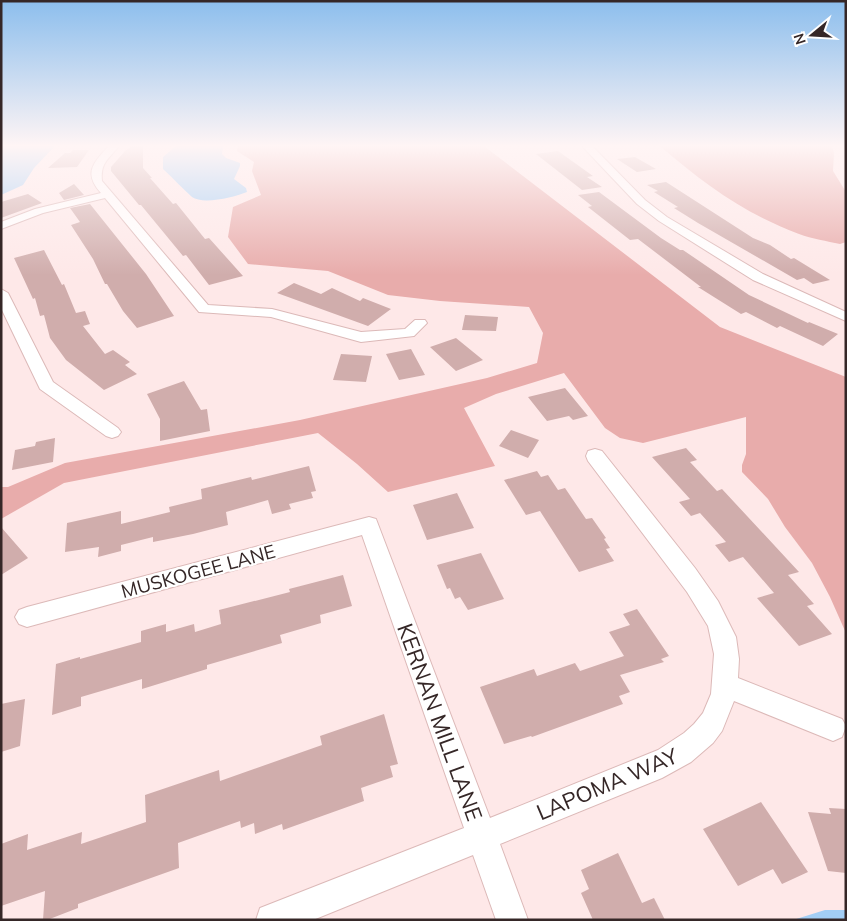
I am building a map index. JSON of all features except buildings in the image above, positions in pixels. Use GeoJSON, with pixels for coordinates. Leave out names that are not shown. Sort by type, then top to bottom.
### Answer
{"type":"FeatureCollection","features":[{"type":"Feature","properties":{"kind":"street"},"geometry":{"type":"LineString","coordinates":[[103,189],[204,309],[272,313],[362,337],[409,333],[420,323]]}},
{"type":"Feature","properties":{"kind":"street"},"geometry":{"type":"LineString","coordinates":[[628,189],[640,202],[663,219],[758,277],[846,317]]}},
{"type":"Feature","properties":{"kind":"street"},"geometry":{"type":"LineString","coordinates":[[1,226],[39,211],[108,194]]}},
{"type":"Feature","properties":{"kind":"street"},"geometry":{"type":"LineString","coordinates":[[1,293],[46,384],[112,432]]}},
{"type":"Feature","properties":{"kind":"street","name":"LAPOMA WAY"},"geometry":{"type":"LineString","coordinates":[[482,836],[652,768],[681,754],[700,738],[716,718],[726,685],[728,658],[722,632],[710,609],[698,589],[595,456]]}},
{"type":"Feature","properties":{"kind":"street","name":"MUSKOGEE LANE"},"geometry":{"type":"LineString","coordinates":[[27,617],[369,525]]}},
{"type":"Feature","properties":{"kind":"street","name":"KERNAN MILL LANE"},"geometry":{"type":"LineString","coordinates":[[369,525],[512,920]]}},
{"type":"Feature","properties":{"kind":"street"},"geometry":{"type":"LineString","coordinates":[[726,685],[833,728]]}},
{"type":"Feature","properties":{"kind":"street"},"geometry":{"type":"LineString","coordinates":[[272,920],[482,836]]}},
{"type":"Feature","properties":{"kind":"shaded area"},"geometry":{"type":"Polygon","coordinates":[[[259,189],[540,189],[720,327],[846,377],[846,633],[812,563],[785,527],[768,499],[742,472],[742,465],[746,454],[746,417],[643,443],[620,438],[605,428],[564,373],[496,394],[464,408],[495,466],[388,492],[318,433],[64,483],[1,519],[1,487],[8,487],[65,463],[300,420],[487,378],[537,363],[543,333],[529,307],[440,301],[388,295],[328,271],[248,264],[228,237],[233,207],[261,195],[259,189]]]}},
{"type":"Feature","properties":{"kind":"shaded area"},"geometry":{"type":"Polygon","coordinates":[[[715,189],[844,189],[846,192],[846,242],[840,244],[799,234],[761,217],[715,189]]]}},
{"type":"Feature","properties":{"kind":"water"},"geometry":{"type":"Polygon","coordinates":[[[1,189],[14,189],[1,195],[1,189]]]}},
{"type":"Feature","properties":{"kind":"water"},"geometry":{"type":"Polygon","coordinates":[[[184,189],[246,189],[247,192],[227,198],[211,200],[192,197],[184,189]]]}},
{"type":"Feature","properties":{"kind":"water"},"geometry":{"type":"Polygon","coordinates":[[[825,910],[846,910],[846,920],[793,920],[825,910]]]}}]}
